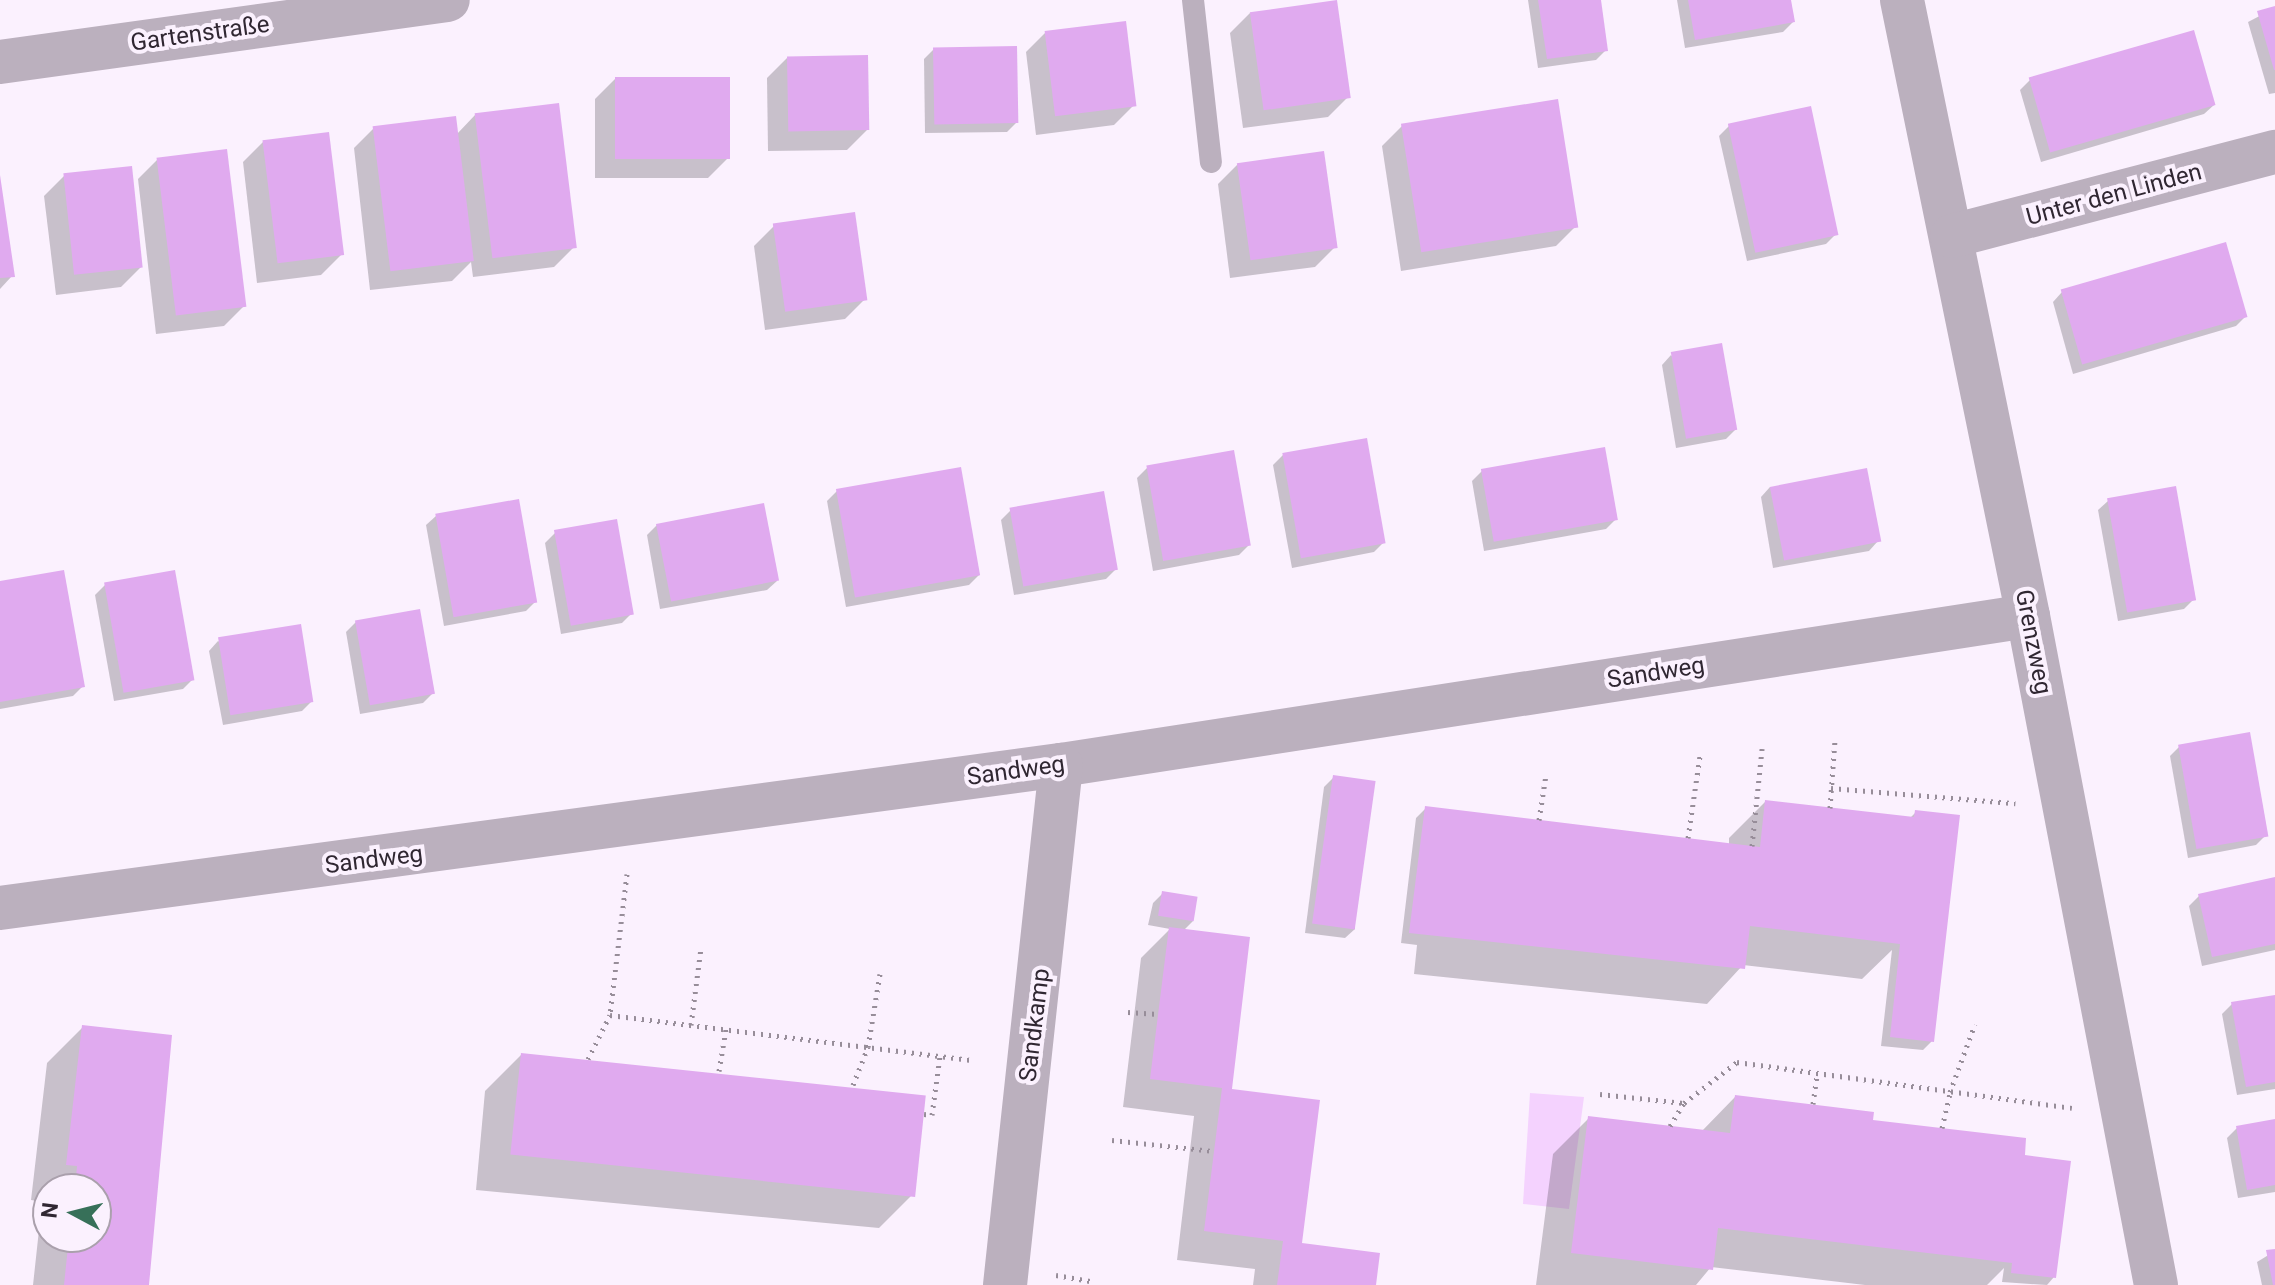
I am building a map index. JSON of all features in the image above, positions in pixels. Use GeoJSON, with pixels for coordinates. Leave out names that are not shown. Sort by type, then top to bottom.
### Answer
{"type":"FeatureCollection","features":[{"type":"Feature","properties":{"kind":"street","name":"Gartenstraße"},"geometry":{"type":"LineString","coordinates":[[0,62],[329,8],[448,0]]}},
{"type":"Feature","properties":{"kind":"street","name":"Grenzweg"},"geometry":{"type":"LineString","coordinates":[[1902,0],[2028,616],[2156,1285]]}},
{"type":"Feature","properties":{"kind":"street","name":"Unter den Linden"},"geometry":{"type":"LineString","coordinates":[[1952,236],[2275,152]]}},
{"type":"Feature","properties":{"kind":"street","name":"Sandweg"},"geometry":{"type":"LineString","coordinates":[[0,908],[1061,765],[2028,616]]}},
{"type":"Feature","properties":{"kind":"street","name":"Sandkamp"},"geometry":{"type":"LineString","coordinates":[[1005,1285],[1061,765]]}},
{"type":"Feature","properties":{"kind":"lane"},"geometry":{"type":"LineString","coordinates":[[1193,0],[1211,162]]}},
{"type":"Feature","properties":{"kind":"path"},"geometry":{"type":"LineString","coordinates":[[1830,808],[1835,740]]}},
{"type":"Feature","properties":{"kind":"path"},"geometry":{"type":"LineString","coordinates":[[1752,846],[1762,749]]}},
{"type":"Feature","properties":{"kind":"path"},"geometry":{"type":"LineString","coordinates":[[1688,838],[1700,756]]}},
{"type":"Feature","properties":{"kind":"path"},"geometry":{"type":"LineString","coordinates":[[1539,820],[1546,775]]}},
{"type":"Feature","properties":{"kind":"path"},"geometry":{"type":"LineString","coordinates":[[1831,788],[2028,804]]}},
{"type":"Feature","properties":{"kind":"path"},"geometry":{"type":"LineString","coordinates":[[588,1059],[610,1015],[627,872]]}},
{"type":"Feature","properties":{"kind":"path"},"geometry":{"type":"LineString","coordinates":[[691,1025],[701,948]]}},
{"type":"Feature","properties":{"kind":"path"},"geometry":{"type":"LineString","coordinates":[[853,1085],[868,1047],[880,974]]}},
{"type":"Feature","properties":{"kind":"path"},"geometry":{"type":"LineString","coordinates":[[1128,1012],[1158,1014]]}},
{"type":"Feature","properties":{"kind":"path"},"geometry":{"type":"LineString","coordinates":[[610,1015],[969,1060]]}},
{"type":"Feature","properties":{"kind":"path"},"geometry":{"type":"LineString","coordinates":[[1942,1128],[1950,1092],[1975,1024]]}},
{"type":"Feature","properties":{"kind":"path"},"geometry":{"type":"LineString","coordinates":[[719,1071],[726,1029]]}},
{"type":"Feature","properties":{"kind":"path"},"geometry":{"type":"LineString","coordinates":[[924,1114],[932,1115],[940,1056]]}},
{"type":"Feature","properties":{"kind":"path"},"geometry":{"type":"LineString","coordinates":[[1670,1126],[1684,1103],[1737,1062],[2124,1118]]}},
{"type":"Feature","properties":{"kind":"path"},"geometry":{"type":"LineString","coordinates":[[1813,1104],[1817,1074]]}},
{"type":"Feature","properties":{"kind":"path"},"geometry":{"type":"LineString","coordinates":[[1600,1094],[1684,1103]]}},
{"type":"Feature","properties":{"kind":"path"},"geometry":{"type":"LineString","coordinates":[[1112,1140],[1214,1151]]}},
{"type":"Feature","properties":{"kind":"shaded area"},"geometry":{"type":"Polygon","coordinates":[[[1530,1093],[1584,1097],[1569,1209],[1523,1204],[1530,1093]]]}},
{"type":"Feature","properties":{"kind":"building"},"geometry":{"type":"Polygon","coordinates":[[[1337,0],[1351,98],[1264,110],[1250,12],[1337,0]]]}},
{"type":"Feature","properties":{"kind":"building"},"geometry":{"type":"Polygon","coordinates":[[[1538,0],[1601,0],[1608,51],[1547,59],[1538,0]]]}},
{"type":"Feature","properties":{"kind":"building"},"geometry":{"type":"Polygon","coordinates":[[[1688,0],[1791,0],[1795,22],[1695,40],[1688,0]]]}},
{"type":"Feature","properties":{"kind":"building"},"geometry":{"type":"Polygon","coordinates":[[[2275,6],[2275,70],[2274,70],[2257,11],[2275,6]]]}},
{"type":"Feature","properties":{"kind":"building"},"geometry":{"type":"Polygon","coordinates":[[[1126,21],[1136,106],[1055,116],[1045,31],[1126,21]]]}},
{"type":"Feature","properties":{"kind":"building"},"geometry":{"type":"Polygon","coordinates":[[[2194,30],[2215,105],[2050,152],[2029,77],[2194,30]]]}},
{"type":"Feature","properties":{"kind":"building"},"geometry":{"type":"Polygon","coordinates":[[[1017,46],[1018,123],[934,124],[933,47],[1017,46]]]}},
{"type":"Feature","properties":{"kind":"building"},"geometry":{"type":"Polygon","coordinates":[[[868,55],[869,130],[788,131],[787,56],[868,55]]]}},
{"type":"Feature","properties":{"kind":"building"},"geometry":{"type":"Polygon","coordinates":[[[615,77],[730,77],[730,159],[615,159],[615,77]]]}},
{"type":"Feature","properties":{"kind":"building"},"geometry":{"type":"Polygon","coordinates":[[[1558,99],[1578,227],[1421,252],[1401,124],[1558,99]]]}},
{"type":"Feature","properties":{"kind":"building"},"geometry":{"type":"Polygon","coordinates":[[[559,103],[577,248],[492,258],[475,113],[559,103]]]}},
{"type":"Feature","properties":{"kind":"building"},"geometry":{"type":"Polygon","coordinates":[[[1811,106],[1838,235],[1755,253],[1728,124],[1811,106]]]}},
{"type":"Feature","properties":{"kind":"building"},"geometry":{"type":"Polygon","coordinates":[[[456,116],[474,261],[390,271],[373,126],[456,116]]]}},
{"type":"Feature","properties":{"kind":"building"},"geometry":{"type":"Polygon","coordinates":[[[329,132],[344,255],[278,263],[262,140],[329,132]]]}},
{"type":"Feature","properties":{"kind":"building"},"geometry":{"type":"Polygon","coordinates":[[[227,149],[246,307],[176,315],[157,158],[227,149]]]}},
{"type":"Feature","properties":{"kind":"building"},"geometry":{"type":"Polygon","coordinates":[[[1324,151],[1338,248],[1250,260],[1237,163],[1324,151]]]}},
{"type":"Feature","properties":{"kind":"building"},"geometry":{"type":"Polygon","coordinates":[[[132,166],[143,267],[74,275],[63,173],[132,166]]]}},
{"type":"Feature","properties":{"kind":"building"},"geometry":{"type":"Polygon","coordinates":[[[0,175],[15,277],[0,278],[0,175]]]}},
{"type":"Feature","properties":{"kind":"building"},"geometry":{"type":"Polygon","coordinates":[[[855,212],[867,300],[785,312],[773,224],[855,212]]]}},
{"type":"Feature","properties":{"kind":"building"},"geometry":{"type":"Polygon","coordinates":[[[2226,242],[2247,317],[2082,364],[2061,289],[2226,242]]]}},
{"type":"Feature","properties":{"kind":"building"},"geometry":{"type":"Polygon","coordinates":[[[1722,343],[1737,430],[1686,439],[1671,352],[1722,343]]]}},
{"type":"Feature","properties":{"kind":"building"},"geometry":{"type":"Polygon","coordinates":[[[1367,438],[1386,543],[1301,558],[1282,453],[1367,438]]]}},
{"type":"Feature","properties":{"kind":"building"},"geometry":{"type":"Polygon","coordinates":[[[1605,447],[1618,520],[1494,542],[1481,469],[1605,447]]]}},
{"type":"Feature","properties":{"kind":"building"},"geometry":{"type":"Polygon","coordinates":[[[1234,450],[1251,546],[1163,561],[1146,465],[1234,450]]]}},
{"type":"Feature","properties":{"kind":"building"},"geometry":{"type":"Polygon","coordinates":[[[961,467],[980,575],[855,597],[836,489],[961,467]]]}},
{"type":"Feature","properties":{"kind":"building"},"geometry":{"type":"Polygon","coordinates":[[[1867,468],[1881,542],[1784,561],[1770,487],[1867,468]]]}},
{"type":"Feature","properties":{"kind":"building"},"geometry":{"type":"Polygon","coordinates":[[[2176,486],[2196,600],[2127,612],[2107,498],[2176,486]]]}},
{"type":"Feature","properties":{"kind":"building"},"geometry":{"type":"Polygon","coordinates":[[[1104,491],[1118,570],[1023,586],[1009,508],[1104,491]]]}},
{"type":"Feature","properties":{"kind":"building"},"geometry":{"type":"Polygon","coordinates":[[[519,499],[537,602],[454,617],[435,514],[519,499]]]}},
{"type":"Feature","properties":{"kind":"building"},"geometry":{"type":"Polygon","coordinates":[[[764,503],[779,581],[671,602],[656,524],[764,503]]]}},
{"type":"Feature","properties":{"kind":"building"},"geometry":{"type":"Polygon","coordinates":[[[617,519],[634,615],[571,626],[554,530],[617,519]]]}},
{"type":"Feature","properties":{"kind":"building"},"geometry":{"type":"Polygon","coordinates":[[[64,570],[85,687],[0,702],[0,581],[64,570]]]}},
{"type":"Feature","properties":{"kind":"building"},"geometry":{"type":"Polygon","coordinates":[[[175,570],[194,680],[124,693],[104,583],[175,570]]]}},
{"type":"Feature","properties":{"kind":"building"},"geometry":{"type":"Polygon","coordinates":[[[420,609],[435,694],[370,705],[355,620],[420,609]]]}},
{"type":"Feature","properties":{"kind":"building"},"geometry":{"type":"Polygon","coordinates":[[[301,624],[313,702],[230,715],[218,637],[301,624]]]}},
{"type":"Feature","properties":{"kind":"building"},"geometry":{"type":"Polygon","coordinates":[[[2250,732],[2268,836],[2197,849],[2178,745],[2250,732]]]}},
{"type":"Feature","properties":{"kind":"building"},"geometry":{"type":"Polygon","coordinates":[[[1333,775],[1376,781],[1355,930],[1312,924],[1333,775]]]}},
{"type":"Feature","properties":{"kind":"building"},"geometry":{"type":"Polygon","coordinates":[[[1765,800],[1914,817],[1915,810],[1960,815],[1934,1042],[1890,1037],[1900,944],[1750,926],[1745,969],[1409,933],[1425,806],[1760,847],[1765,800]]]}},
{"type":"Feature","properties":{"kind":"building"},"geometry":{"type":"Polygon","coordinates":[[[2275,877],[2275,944],[2212,957],[2198,894],[2275,877]]]}},
{"type":"Feature","properties":{"kind":"building"},"geometry":{"type":"Polygon","coordinates":[[[1162,891],[1198,897],[1194,921],[1158,916],[1162,891]]]}},
{"type":"Feature","properties":{"kind":"building"},"geometry":{"type":"Polygon","coordinates":[[[1169,927],[1250,937],[1232,1089],[1320,1100],[1302,1243],[1380,1253],[1376,1285],[1277,1285],[1283,1241],[1204,1231],[1222,1088],[1150,1079],[1169,927]]]}},
{"type":"Feature","properties":{"kind":"building"},"geometry":{"type":"Polygon","coordinates":[[[2275,995],[2275,1082],[2246,1087],[2231,1002],[2275,995]]]}},
{"type":"Feature","properties":{"kind":"building"},"geometry":{"type":"Polygon","coordinates":[[[82,1025],[172,1035],[149,1285],[64,1285],[67,1253],[112,1253],[112,1173],[76,1173],[77,1166],[66,1165],[82,1025]]]}},
{"type":"Feature","properties":{"kind":"building"},"geometry":{"type":"Polygon","coordinates":[[[521,1053],[926,1096],[915,1197],[510,1154],[521,1053]]]}},
{"type":"Feature","properties":{"kind":"building"},"geometry":{"type":"Polygon","coordinates":[[[1735,1095],[1874,1112],[1873,1120],[2026,1138],[2025,1155],[2071,1161],[2056,1278],[2011,1273],[2012,1263],[1718,1228],[1713,1270],[1571,1253],[1588,1116],[1730,1133],[1735,1095]]]}},
{"type":"Feature","properties":{"kind":"building"},"geometry":{"type":"Polygon","coordinates":[[[2275,1119],[2275,1185],[2247,1190],[2236,1126],[2275,1119]]]}},
{"type":"Feature","properties":{"kind":"building"},"geometry":{"type":"Polygon","coordinates":[[[2275,1249],[2275,1285],[2273,1285],[2266,1250],[2275,1249]]]}}]}
